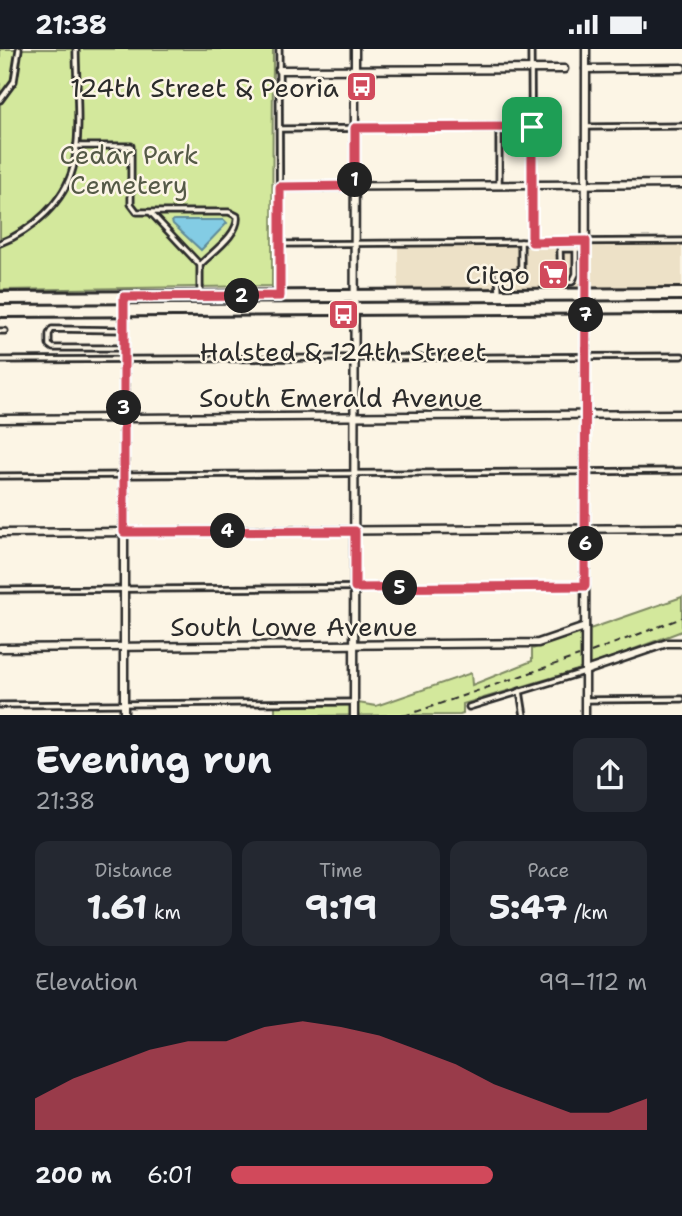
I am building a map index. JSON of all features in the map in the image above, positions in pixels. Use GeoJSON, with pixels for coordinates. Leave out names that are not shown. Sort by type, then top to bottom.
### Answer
{"type":"FeatureCollection","features":[{"type":"Feature","properties":{"kind":"main road"},"geometry":{"type":"LineString","coordinates":[[0,298],[499,294],[560,288],[586,294],[682,294]]}},
{"type":"Feature","properties":{"kind":"main road"},"geometry":{"type":"LineString","coordinates":[[0,311],[682,307]]}},
{"type":"Feature","properties":{"kind":"street"},"geometry":{"type":"LineString","coordinates":[[354,715],[355,49]]}},
{"type":"Feature","properties":{"kind":"street"},"geometry":{"type":"LineString","coordinates":[[585,715],[586,49]]}},
{"type":"Feature","properties":{"kind":"street"},"geometry":{"type":"LineString","coordinates":[[586,69],[682,68]]}},
{"type":"Feature","properties":{"kind":"street"},"geometry":{"type":"LineString","coordinates":[[279,70],[564,69]]}},
{"type":"Feature","properties":{"kind":"street"},"geometry":{"type":"LineString","coordinates":[[280,187],[682,184]]}},
{"type":"Feature","properties":{"kind":"street"},"geometry":{"type":"LineString","coordinates":[[124,297],[124,715]]}},
{"type":"Feature","properties":{"kind":"street","name":"South Emerald Avenue"},"geometry":{"type":"LineString","coordinates":[[0,419],[682,414]]}},
{"type":"Feature","properties":{"kind":"street"},"geometry":{"type":"LineString","coordinates":[[0,533],[682,528]]}},
{"type":"Feature","properties":{"kind":"street","name":"South Lowe Avenue"},"geometry":{"type":"LineString","coordinates":[[0,648],[538,643],[585,627]]}},
{"type":"Feature","properties":{"kind":"street"},"geometry":{"type":"LineString","coordinates":[[585,671],[667,643],[682,643]]}},
{"type":"Feature","properties":{"kind":"lane"},"geometry":{"type":"LineString","coordinates":[[0,100],[14,81],[19,49]]}},
{"type":"Feature","properties":{"kind":"lane"},"geometry":{"type":"LineString","coordinates":[[0,243],[26,230],[49,208],[70,177],[76,146],[76,49]]}},
{"type":"Feature","properties":{"kind":"lane"},"geometry":{"type":"LineString","coordinates":[[279,49],[280,296]]}},
{"type":"Feature","properties":{"kind":"lane"},"geometry":{"type":"LineString","coordinates":[[531,49],[532,242]]}},
{"type":"Feature","properties":{"kind":"lane"},"geometry":{"type":"LineString","coordinates":[[586,127],[682,126]]}},
{"type":"Feature","properties":{"kind":"lane"},"geometry":{"type":"LineString","coordinates":[[499,127],[499,185]]}},
{"type":"Feature","properties":{"kind":"lane"},"geometry":{"type":"LineString","coordinates":[[279,129],[532,127]]}},
{"type":"Feature","properties":{"kind":"lane"},"geometry":{"type":"LineString","coordinates":[[76,146],[131,146],[132,208],[137,212],[229,212],[237,216],[238,223],[234,231],[200,265]]}},
{"type":"Feature","properties":{"kind":"lane"},"geometry":{"type":"LineString","coordinates":[[151,213],[200,265],[201,296]]}},
{"type":"Feature","properties":{"kind":"lane"},"geometry":{"type":"LineString","coordinates":[[280,244],[532,242],[586,245],[682,241]]}},
{"type":"Feature","properties":{"kind":"lane"},"geometry":{"type":"LineString","coordinates":[[499,294],[498,272],[522,272],[521,242]]}},
{"type":"Feature","properties":{"kind":"lane"},"geometry":{"type":"LineString","coordinates":[[576,249],[576,274],[572,282],[560,288],[560,249],[576,249],[586,245]]}},
{"type":"Feature","properties":{"kind":"lane"},"geometry":{"type":"LineString","coordinates":[[576,274],[586,275]]}},
{"type":"Feature","properties":{"kind":"lane"},"geometry":{"type":"LineString","coordinates":[[124,330],[52,330],[49,334],[49,345],[53,348],[124,348]]}},
{"type":"Feature","properties":{"kind":"lane"},"geometry":{"type":"LineString","coordinates":[[0,360],[682,356]]}},
{"type":"Feature","properties":{"kind":"lane"},"geometry":{"type":"LineString","coordinates":[[0,476],[682,471]]}},
{"type":"Feature","properties":{"kind":"lane"},"geometry":{"type":"LineString","coordinates":[[0,590],[585,586]]}},
{"type":"Feature","properties":{"kind":"lane"},"geometry":{"type":"LineString","coordinates":[[469,707],[585,671]]}},
{"type":"Feature","properties":{"kind":"lane"},"geometry":{"type":"LineString","coordinates":[[520,691],[524,715]]}},
{"type":"Feature","properties":{"kind":"lane"},"geometry":{"type":"LineString","coordinates":[[585,700],[682,699]]}},
{"type":"Feature","properties":{"kind":"lane"},"geometry":{"type":"LineString","coordinates":[[0,705],[354,702]]}},
{"type":"Feature","properties":{"kind":"path"},"geometry":{"type":"LineString","coordinates":[[596,650],[682,618]]}},
{"type":"Feature","properties":{"kind":"path"},"geometry":{"type":"LineString","coordinates":[[407,715],[576,657]]}},
{"type":"Feature","properties":{"kind":"shaded area"},"geometry":{"type":"Polygon","coordinates":[[[682,242],[682,287],[398,290],[398,244],[682,242]]]}},
{"type":"Feature","properties":{"kind":"green space","name":"Cedar Park Cemetery"},"geometry":{"type":"Polygon","coordinates":[[[0,49],[273,49],[272,286],[0,290],[0,49]]]}},
{"type":"Feature","properties":{"kind":"green space"},"geometry":{"type":"Polygon","coordinates":[[[682,597],[682,631],[581,669],[463,704],[463,714],[460,715],[275,715],[275,705],[358,703],[376,706],[471,673],[472,685],[532,661],[532,649],[682,597]]]}},
{"type":"Feature","properties":{"kind":"water"},"geometry":{"type":"Polygon","coordinates":[[[174,220],[224,220],[227,223],[201,250],[173,224],[174,220]]]}},
{"type":"Feature","properties":{"kind":"place","name":"124th Street & Peoria"},"geometry":{"type":"Point","coordinates":[362,87]}},
{"type":"Feature","properties":{"kind":"place","name":"Citgo"},"geometry":{"type":"Point","coordinates":[553,274]}},
{"type":"Feature","properties":{"kind":"place","name":"Halsted & 124th Street"},"geometry":{"type":"Point","coordinates":[343,315]}},
{"type":"Feature","properties":{"kind":"route"},"geometry":{"type":"LineString","coordinates":[[532,127],[532,242],[586,241],[585,586],[355,588],[355,531],[124,532],[124,297],[280,296],[280,187],[355,186],[355,128],[532,127]]}}]}
